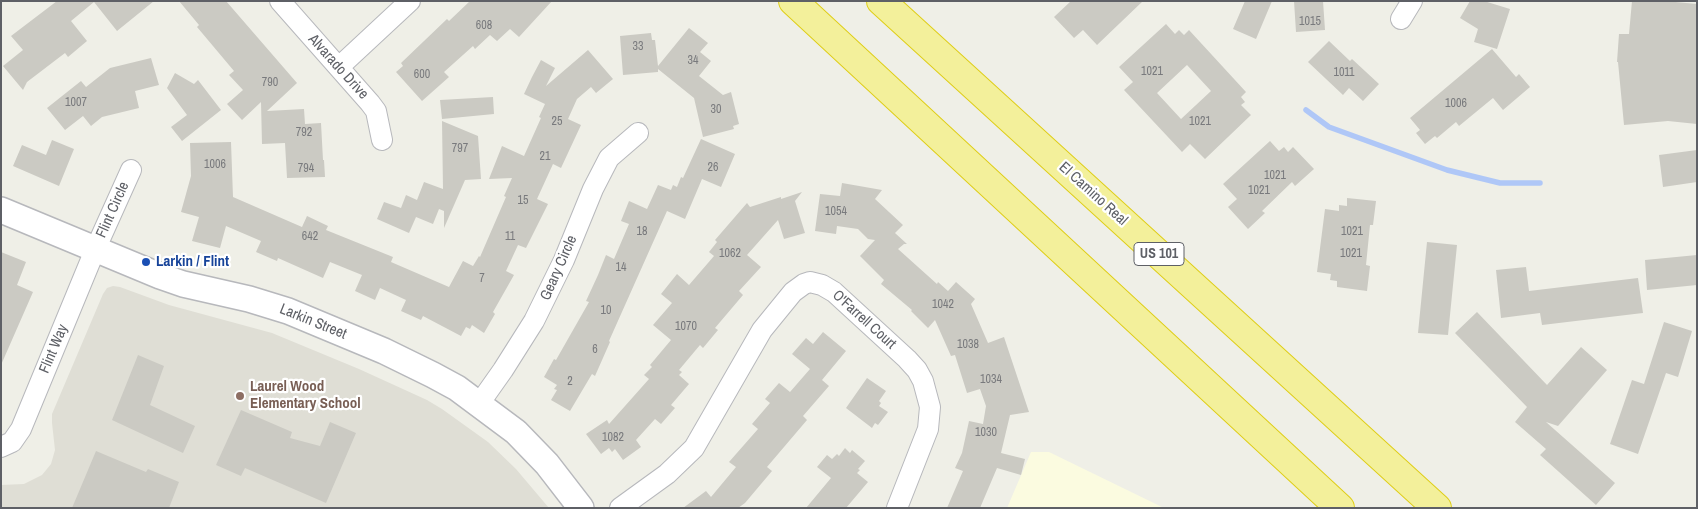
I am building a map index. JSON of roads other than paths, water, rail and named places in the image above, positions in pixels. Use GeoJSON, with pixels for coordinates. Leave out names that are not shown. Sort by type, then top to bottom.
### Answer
{"type":"FeatureCollection","features":[{"type":"Feature","properties":{"kind":"highway"},"geometry":{"type":"LineString","coordinates":[[793,1],[1340,508]]}},
{"type":"Feature","properties":{"kind":"highway","name":"El Camino Real"},"geometry":{"type":"LineString","coordinates":[[882,1],[1437,508]]}},
{"type":"Feature","properties":{"kind":"street","name":"Alvarado Drive"},"geometry":{"type":"LineString","coordinates":[[280,1],[340,67],[376,111],[382,140]]}},
{"type":"Feature","properties":{"kind":"street"},"geometry":{"type":"LineString","coordinates":[[340,67],[410,1]]}},
{"type":"Feature","properties":{"kind":"street"},"geometry":{"type":"LineString","coordinates":[[1400,19],[1412,1]]}},
{"type":"Feature","properties":{"kind":"street","name":"Geary Circle"},"geometry":{"type":"LineString","coordinates":[[479,404],[534,321],[560,268],[593,189],[609,158],[638,133]]}},
{"type":"Feature","properties":{"kind":"street","name":"Flint Circle"},"geometry":{"type":"LineString","coordinates":[[95,250],[131,170]]}},
{"type":"Feature","properties":{"kind":"street","name":"Larkin Street"},"geometry":{"type":"LineString","coordinates":[[1,210],[160,276],[183,284],[249,298],[312,321],[384,351],[433,375],[457,388],[516,432],[561,481],[581,508]]}},
{"type":"Feature","properties":{"kind":"street","name":"Flint Way"},"geometry":{"type":"LineString","coordinates":[[5,446],[16,438],[23,423],[95,250]]}},
{"type":"Feature","properties":{"kind":"street","name":"O'Farrell Court"},"geometry":{"type":"LineString","coordinates":[[620,508],[666,474],[694,448],[762,330],[798,288],[810,282],[822,285],[834,292],[907,359],[917,370],[923,381],[930,407],[928,429],[897,508]]}},
{"type":"Feature","properties":{"kind":"waterway"},"geometry":{"type":"LineString","coordinates":[[1306,110],[1329,127],[1447,170],[1500,183],[1540,183]]}},
{"type":"Feature","properties":{"kind":"place","name":"Larkin / Flint"},"geometry":{"type":"Point","coordinates":[146,262]}},
{"type":"Feature","properties":{"kind":"place","name":"Laurel Wood Elementary School"},"geometry":{"type":"Point","coordinates":[240,396]}}]}
